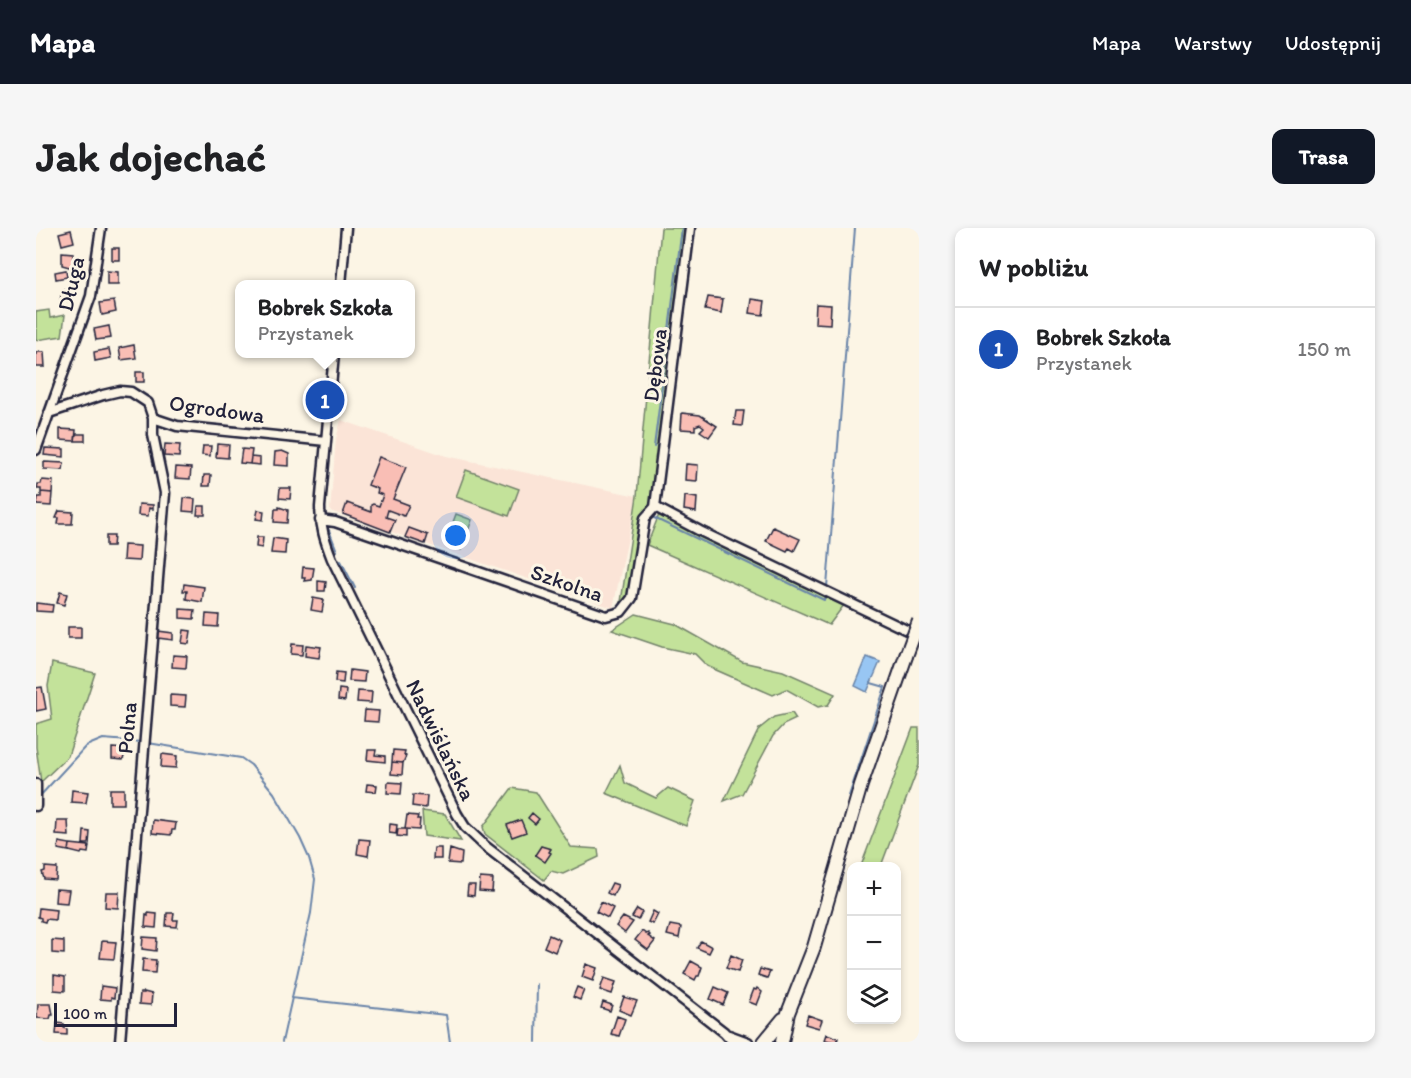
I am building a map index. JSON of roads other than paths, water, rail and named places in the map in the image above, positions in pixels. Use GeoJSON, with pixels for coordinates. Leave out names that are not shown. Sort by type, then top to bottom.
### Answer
{"type":"FeatureCollection","features":[{"type":"Feature","properties":{"kind":"main road"},"geometry":{"type":"LineString","coordinates":[[782,1042],[788,1013],[814,947],[861,785],[919,621]]}},
{"type":"Feature","properties":{"kind":"main road"},"geometry":{"type":"LineString","coordinates":[[764,1042],[774,1033],[788,1013]]}},
{"type":"Feature","properties":{"kind":"street","name":"Długa"},"geometry":{"type":"LineString","coordinates":[[36,450],[91,296],[101,228]]}},
{"type":"Feature","properties":{"kind":"street"},"geometry":{"type":"LineString","coordinates":[[341,280],[346,228]]}},
{"type":"Feature","properties":{"kind":"street","name":"Dębowa"},"geometry":{"type":"LineString","coordinates":[[655,507],[690,228]]}},
{"type":"Feature","properties":{"kind":"street","name":"Nadwiślańska"},"geometry":{"type":"LineString","coordinates":[[334,358],[320,520],[324,540],[465,827],[485,846],[724,1032],[733,1042]]}},
{"type":"Feature","properties":{"kind":"street","name":"Ogrodowa"},"geometry":{"type":"LineString","coordinates":[[49,413],[120,391],[131,392],[148,404],[153,417],[177,426],[326,441]]}},
{"type":"Feature","properties":{"kind":"street","name":"Polna"},"geometry":{"type":"LineString","coordinates":[[120,1042],[165,493],[153,435],[153,417]]}},
{"type":"Feature","properties":{"kind":"street"},"geometry":{"type":"LineString","coordinates":[[655,507],[919,637]]}},
{"type":"Feature","properties":{"kind":"street","name":"Szkolna"},"geometry":{"type":"LineString","coordinates":[[320,520],[335,522],[606,616],[621,612],[632,598],[645,518],[655,507]]}},
{"type":"Feature","properties":{"kind":"street"},"geometry":{"type":"LineString","coordinates":[[36,784],[36,806]]}},
{"type":"Feature","properties":{"kind":"street","name":"Nadwiślańska"},"geometry":{"type":"LineString","coordinates":[[724,1032],[748,1042]]}},
{"type":"Feature","properties":{"kind":"water"},"geometry":{"type":"Polygon","coordinates":[[[867,657],[880,662],[867,692],[855,686],[867,657]]]}},
{"type":"Feature","properties":{"kind":"waterway"},"geometry":{"type":"LineString","coordinates":[[654,447],[682,228]]}},
{"type":"Feature","properties":{"kind":"waterway"},"geometry":{"type":"LineString","coordinates":[[827,587],[855,228]]}},
{"type":"Feature","properties":{"kind":"waterway"},"geometry":{"type":"LineString","coordinates":[[652,517],[824,600],[825,594]]}},
{"type":"Feature","properties":{"kind":"waterway"},"geometry":{"type":"LineString","coordinates":[[329,530],[337,551]]}},
{"type":"Feature","properties":{"kind":"waterway"},"geometry":{"type":"LineString","coordinates":[[341,561],[355,588]]}},
{"type":"Feature","properties":{"kind":"waterway"},"geometry":{"type":"LineString","coordinates":[[849,796],[885,687],[871,683]]}},
{"type":"Feature","properties":{"kind":"waterway"},"geometry":{"type":"LineString","coordinates":[[40,796],[86,746],[103,739],[142,742]]}},
{"type":"Feature","properties":{"kind":"waterway"},"geometry":{"type":"LineString","coordinates":[[148,743],[241,758],[251,765],[274,793],[309,858],[315,879],[311,913],[282,1042]]}},
{"type":"Feature","properties":{"kind":"waterway"},"geometry":{"type":"LineString","coordinates":[[536,1042],[537,984]]}},
{"type":"Feature","properties":{"kind":"waterway"},"geometry":{"type":"LineString","coordinates":[[291,998],[446,1015],[450,1042]]}},
{"type":"Feature","properties":{"kind":"place","name":"Bobrek Szkoła"},"geometry":{"type":"Point","coordinates":[325,400]}}]}
